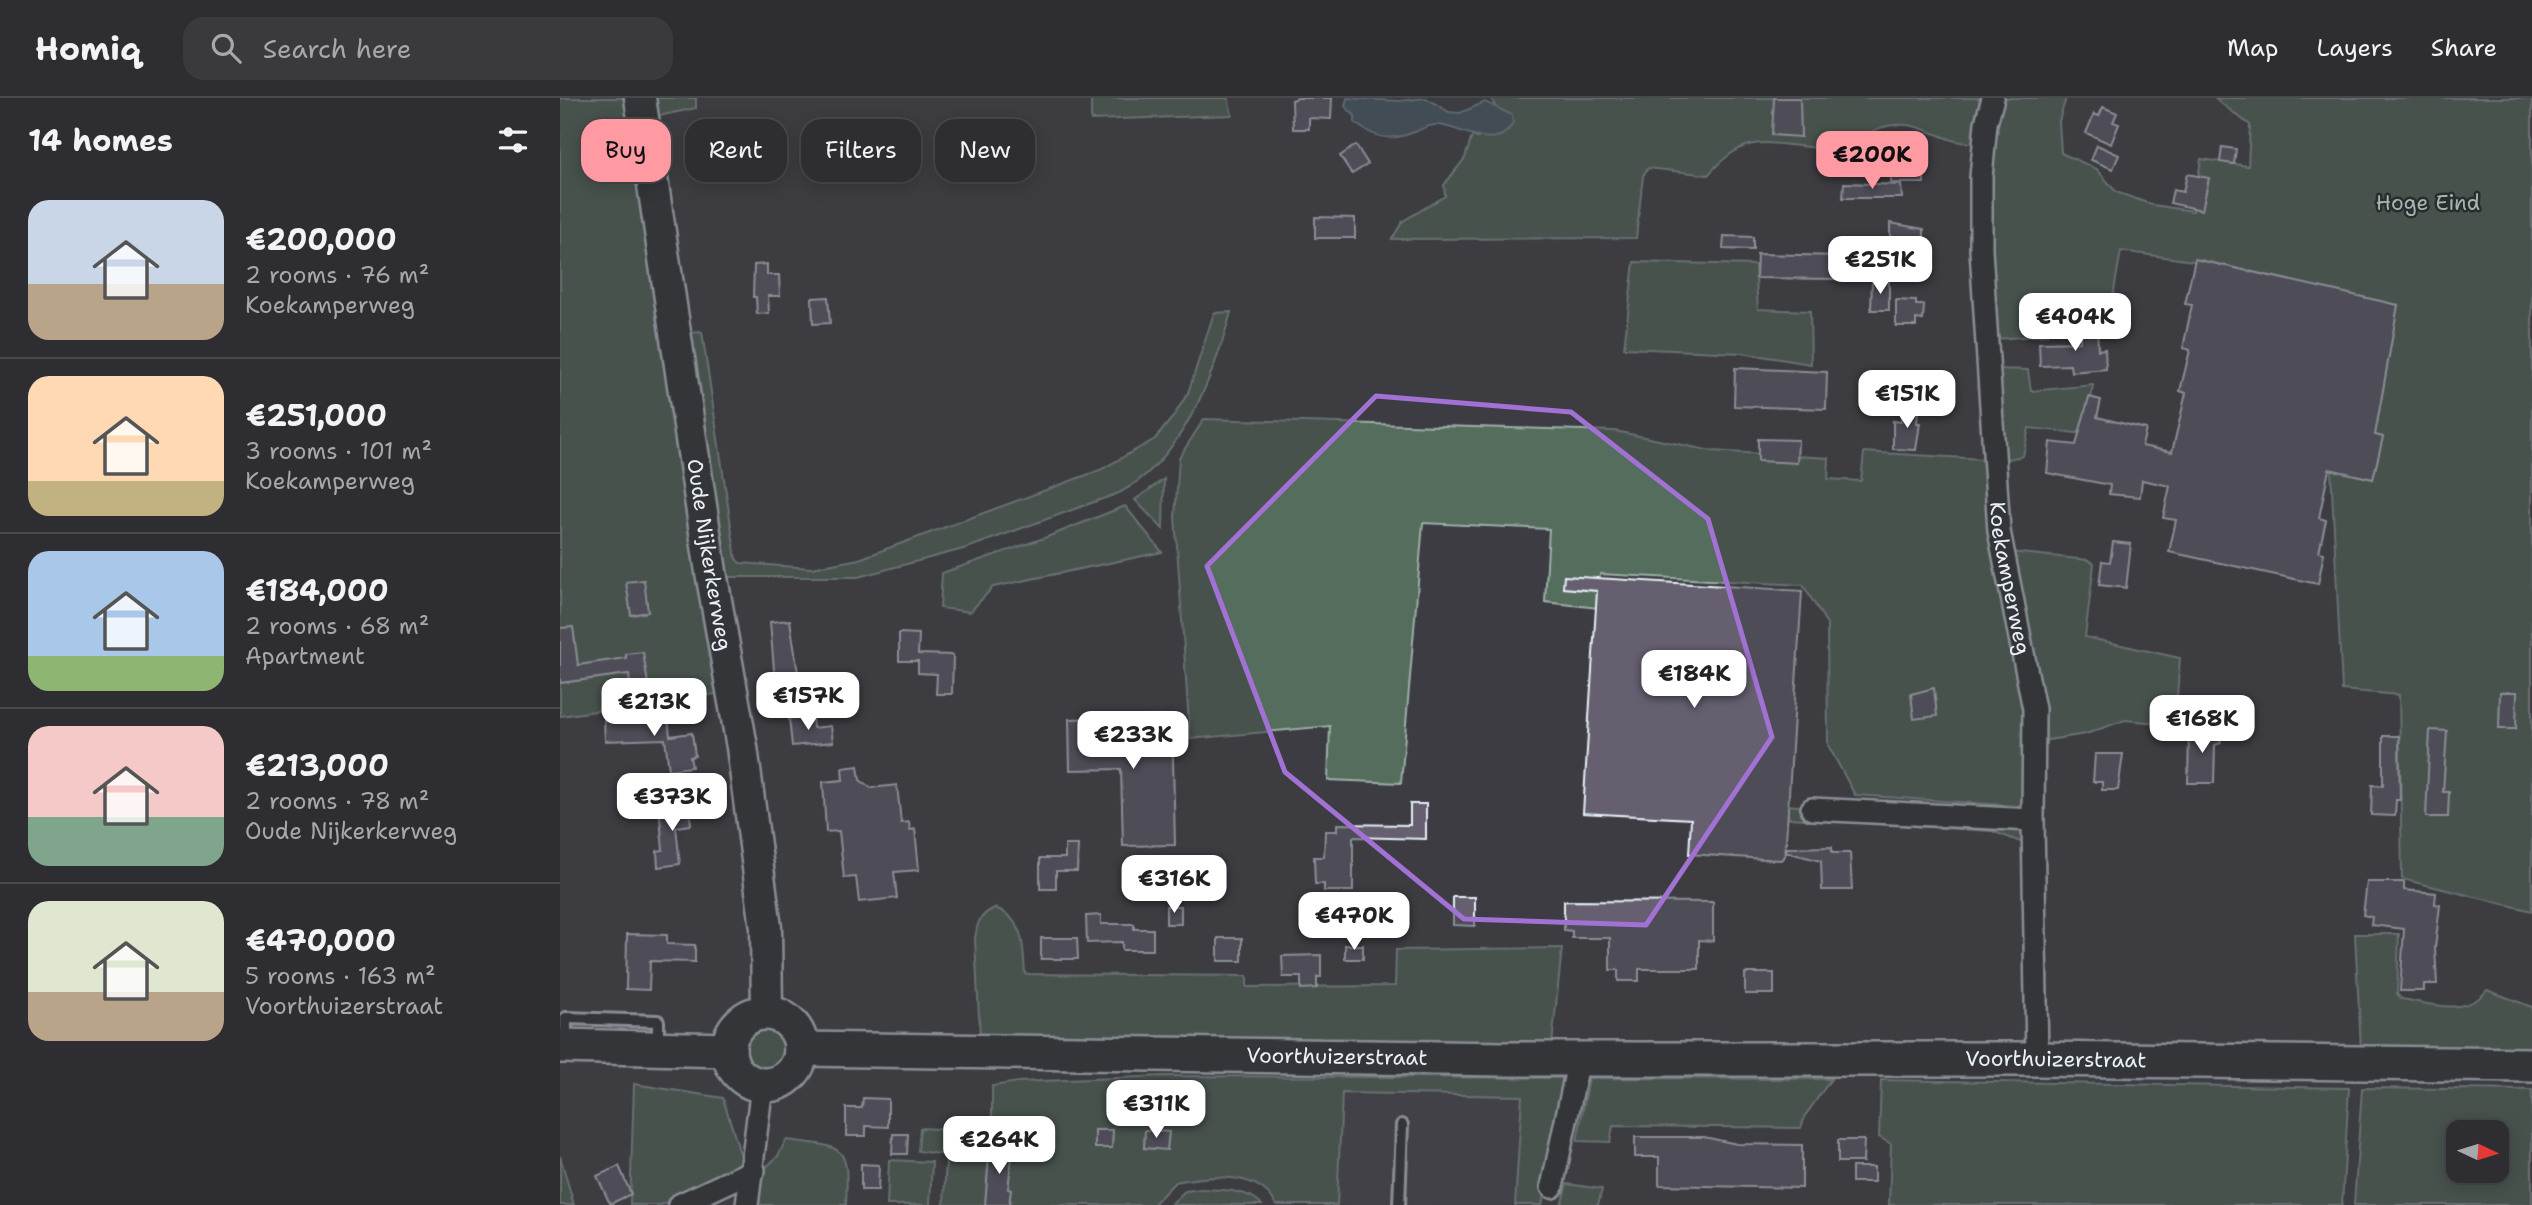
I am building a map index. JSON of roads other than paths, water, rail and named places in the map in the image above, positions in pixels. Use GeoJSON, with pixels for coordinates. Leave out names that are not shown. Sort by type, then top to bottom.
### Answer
{"type":"FeatureCollection","features":[{"type":"Feature","properties":{"kind":"main road"},"geometry":{"type":"LineString","coordinates":[[767,1013],[782,1017],[794,1027],[801,1049],[793,1071],[774,1084],[762,1085],[739,1073],[729,1050],[737,1026],[751,1016],[767,1013]]}},
{"type":"Feature","properties":{"kind":"main road"},"geometry":{"type":"LineString","coordinates":[[563,1046],[729,1050]]}},
{"type":"Feature","properties":{"kind":"main road","name":"Voorthuizerstraat"},"geometry":{"type":"LineString","coordinates":[[801,1049],[1579,1059],[2037,1059],[2532,1065]]}},
{"type":"Feature","properties":{"kind":"street","name":"Oude Nijkerkerweg"},"geometry":{"type":"LineString","coordinates":[[640,98],[711,572],[742,747],[766,928],[767,1013]]}},
{"type":"Feature","properties":{"kind":"street","name":"Koekamperweg"},"geometry":{"type":"LineString","coordinates":[[1993,98],[1986,123],[1981,177],[1981,250],[1999,531],[2034,709],[2037,1059]]}},
{"type":"Feature","properties":{"kind":"street"},"geometry":{"type":"LineString","coordinates":[[1812,809],[2033,820]]}},
{"type":"Feature","properties":{"kind":"street"},"geometry":{"type":"LineString","coordinates":[[1552,1188],[1579,1059]]}},
{"type":"Feature","properties":{"kind":"street"},"geometry":{"type":"LineString","coordinates":[[747,1205],[754,1170],[762,1085]]}},
{"type":"Feature","properties":{"kind":"street"},"geometry":{"type":"LineString","coordinates":[[679,1205],[754,1170]]}},
{"type":"Feature","properties":{"kind":"lane"},"geometry":{"type":"LineString","coordinates":[[1399,1205],[1402,1125]]}},
{"type":"Feature","properties":{"kind":"water"},"geometry":{"type":"Polygon","coordinates":[[[1347,98],[1399,101],[1426,98],[1449,112],[1460,113],[1485,102],[1512,115],[1513,122],[1507,132],[1498,137],[1478,136],[1435,125],[1400,137],[1384,137],[1370,133],[1355,123],[1355,116],[1345,106],[1347,98]]]}},
{"type":"Feature","properties":{"kind":"park label","name":"Hoge Eind"},"geometry":{"type":"Point","coordinates":[2428,203]}}]}
